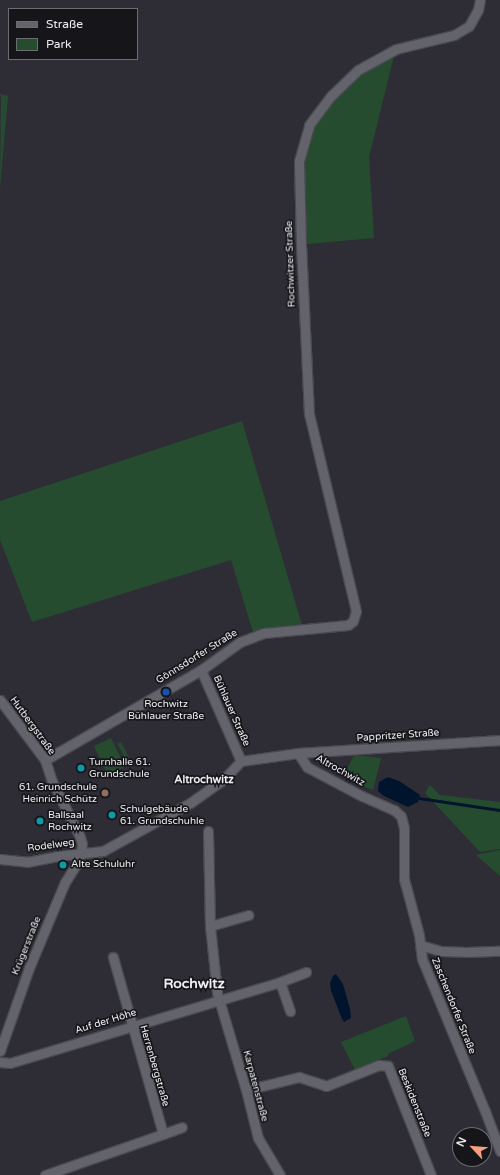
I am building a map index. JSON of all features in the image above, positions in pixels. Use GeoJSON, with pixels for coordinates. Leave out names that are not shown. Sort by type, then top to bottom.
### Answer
{"type":"FeatureCollection","features":[{"type":"Feature","properties":{"kind":"street","name":"Rochwitzer Straße"},"geometry":{"type":"LineString","coordinates":[[353,622],[356,611],[309,414],[301,244],[299,161],[309,125],[332,95],[358,70],[396,49],[454,35],[469,26],[478,10],[480,0]]}},
{"type":"Feature","properties":{"kind":"street","name":"Gönnsdorfer Straße"},"geometry":{"type":"LineString","coordinates":[[45,760],[200,670],[228,649],[253,637],[277,632],[348,625],[353,622]]}},
{"type":"Feature","properties":{"kind":"street","name":"Bühlauer Straße"},"geometry":{"type":"LineString","coordinates":[[200,670],[241,761]]}},
{"type":"Feature","properties":{"kind":"street","name":"Hutbergstraße"},"geometry":{"type":"LineString","coordinates":[[0,700],[45,760],[52,781],[80,838],[81,853]]}},
{"type":"Feature","properties":{"kind":"street","name":"Pappritzer Straße"},"geometry":{"type":"LineString","coordinates":[[298,753],[500,740]]}},
{"type":"Feature","properties":{"kind":"street"},"geometry":{"type":"LineString","coordinates":[[81,853],[103,852],[190,803],[224,779],[241,761],[298,753]]}},
{"type":"Feature","properties":{"kind":"street","name":"Altrochwitz"},"geometry":{"type":"LineString","coordinates":[[298,753],[307,767],[362,796],[394,810],[401,816]]}},
{"type":"Feature","properties":{"kind":"street","name":"Zaschendorfer Straße"},"geometry":{"type":"LineString","coordinates":[[401,816],[404,828],[404,880],[419,935],[422,959],[500,1151]]}},
{"type":"Feature","properties":{"kind":"street","name":"Karpatenstraße"},"geometry":{"type":"LineString","coordinates":[[208,831],[210,926],[219,1000],[246,1090],[258,1138],[280,1175]]}},
{"type":"Feature","properties":{"kind":"street","name":"Rodelweg"},"geometry":{"type":"LineString","coordinates":[[0,859],[27,862],[81,853]]}},
{"type":"Feature","properties":{"kind":"street","name":"Krügerstraße"},"geometry":{"type":"LineString","coordinates":[[0,1051],[29,968],[65,882],[81,853]]}},
{"type":"Feature","properties":{"kind":"street"},"geometry":{"type":"LineString","coordinates":[[210,926],[248,915]]}},
{"type":"Feature","properties":{"kind":"street"},"geometry":{"type":"LineString","coordinates":[[420,945],[441,951],[500,951]]}},
{"type":"Feature","properties":{"kind":"street","name":"Herrenbergstraße"},"geometry":{"type":"LineString","coordinates":[[113,957],[131,1026],[163,1134]]}},
{"type":"Feature","properties":{"kind":"street"},"geometry":{"type":"LineString","coordinates":[[219,1000],[280,982],[306,972]]}},
{"type":"Feature","properties":{"kind":"street"},"geometry":{"type":"LineString","coordinates":[[280,982],[290,1011]]}},
{"type":"Feature","properties":{"kind":"street","name":"Auf der Höhe"},"geometry":{"type":"LineString","coordinates":[[0,1062],[10,1063],[219,1000]]}},
{"type":"Feature","properties":{"kind":"street","name":"Beskidenstraße"},"geometry":{"type":"LineString","coordinates":[[246,1090],[299,1077],[326,1086],[380,1065],[388,1066],[431,1175]]}},
{"type":"Feature","properties":{"kind":"street"},"geometry":{"type":"LineString","coordinates":[[45,1175],[182,1127]]}},
{"type":"Feature","properties":{"kind":"green space"},"geometry":{"type":"Polygon","coordinates":[[[394,56],[369,157],[374,238],[307,244],[303,161],[312,127],[336,96],[362,72],[394,56]]]}},
{"type":"Feature","properties":{"kind":"green space"},"geometry":{"type":"Polygon","coordinates":[[[0,94],[8,96],[0,189],[1,97],[0,94]]]}},
{"type":"Feature","properties":{"kind":"green space"},"geometry":{"type":"Polygon","coordinates":[[[242,421],[302,625],[264,629],[253,632],[231,560],[32,622],[0,540],[0,501],[242,421]]]}},
{"type":"Feature","properties":{"kind":"green space"},"geometry":{"type":"Polygon","coordinates":[[[111,738],[125,767],[108,775],[94,746],[111,738]]]}},
{"type":"Feature","properties":{"kind":"green space"},"geometry":{"type":"Polygon","coordinates":[[[121,742],[132,764],[129,766],[117,744],[121,742]]]}},
{"type":"Feature","properties":{"kind":"green space"},"geometry":{"type":"Polygon","coordinates":[[[358,755],[381,758],[373,790],[350,781],[348,768],[353,757],[358,755]]]}},
{"type":"Feature","properties":{"kind":"green space"},"geometry":{"type":"Polygon","coordinates":[[[430,785],[440,795],[500,802],[500,849],[480,852],[425,793],[430,785]]]}},
{"type":"Feature","properties":{"kind":"green space"},"geometry":{"type":"Polygon","coordinates":[[[500,850],[500,876],[476,855],[500,850]]]}},
{"type":"Feature","properties":{"kind":"green space"},"geometry":{"type":"Polygon","coordinates":[[[406,1016],[415,1041],[388,1054],[388,1056],[355,1070],[341,1042],[406,1016]]]}},
{"type":"Feature","properties":{"kind":"water"},"geometry":{"type":"Polygon","coordinates":[[[388,777],[399,781],[420,795],[418,802],[408,807],[384,796],[378,791],[379,782],[388,777]]]}},
{"type":"Feature","properties":{"kind":"water"},"geometry":{"type":"Polygon","coordinates":[[[336,974],[343,984],[350,1009],[351,1018],[344,1022],[331,991],[330,983],[333,976],[336,974]]]}},
{"type":"Feature","properties":{"kind":"waterway"},"geometry":{"type":"LineString","coordinates":[[419,798],[500,810]]}},
{"type":"Feature","properties":{"kind":"place","name":"Rochwitz Bühlauer Straße"},"geometry":{"type":"Point","coordinates":[166,692]}},
{"type":"Feature","properties":{"kind":"place","name":"Turnhalle 61. Grundschule"},"geometry":{"type":"Point","coordinates":[81,768]}},
{"type":"Feature","properties":{"kind":"place","name":"61. Grundschule Heinrich Schütz"},"geometry":{"type":"Point","coordinates":[105,793]}},
{"type":"Feature","properties":{"kind":"place","name":"Schulgebäude 61. Grundschuhle"},"geometry":{"type":"Point","coordinates":[112,815]}},
{"type":"Feature","properties":{"kind":"place","name":"Ballsaal Rochwitz"},"geometry":{"type":"Point","coordinates":[40,821]}},
{"type":"Feature","properties":{"kind":"place","name":"Alte Schuluhr"},"geometry":{"type":"Point","coordinates":[63,865]}},
{"type":"Feature","properties":{"kind":"district","name":"Altrochwitz"},"geometry":{"type":"Point","coordinates":[204,780]}},
{"type":"Feature","properties":{"kind":"district","name":"Rochwitz"},"geometry":{"type":"Point","coordinates":[194,984]}}]}
